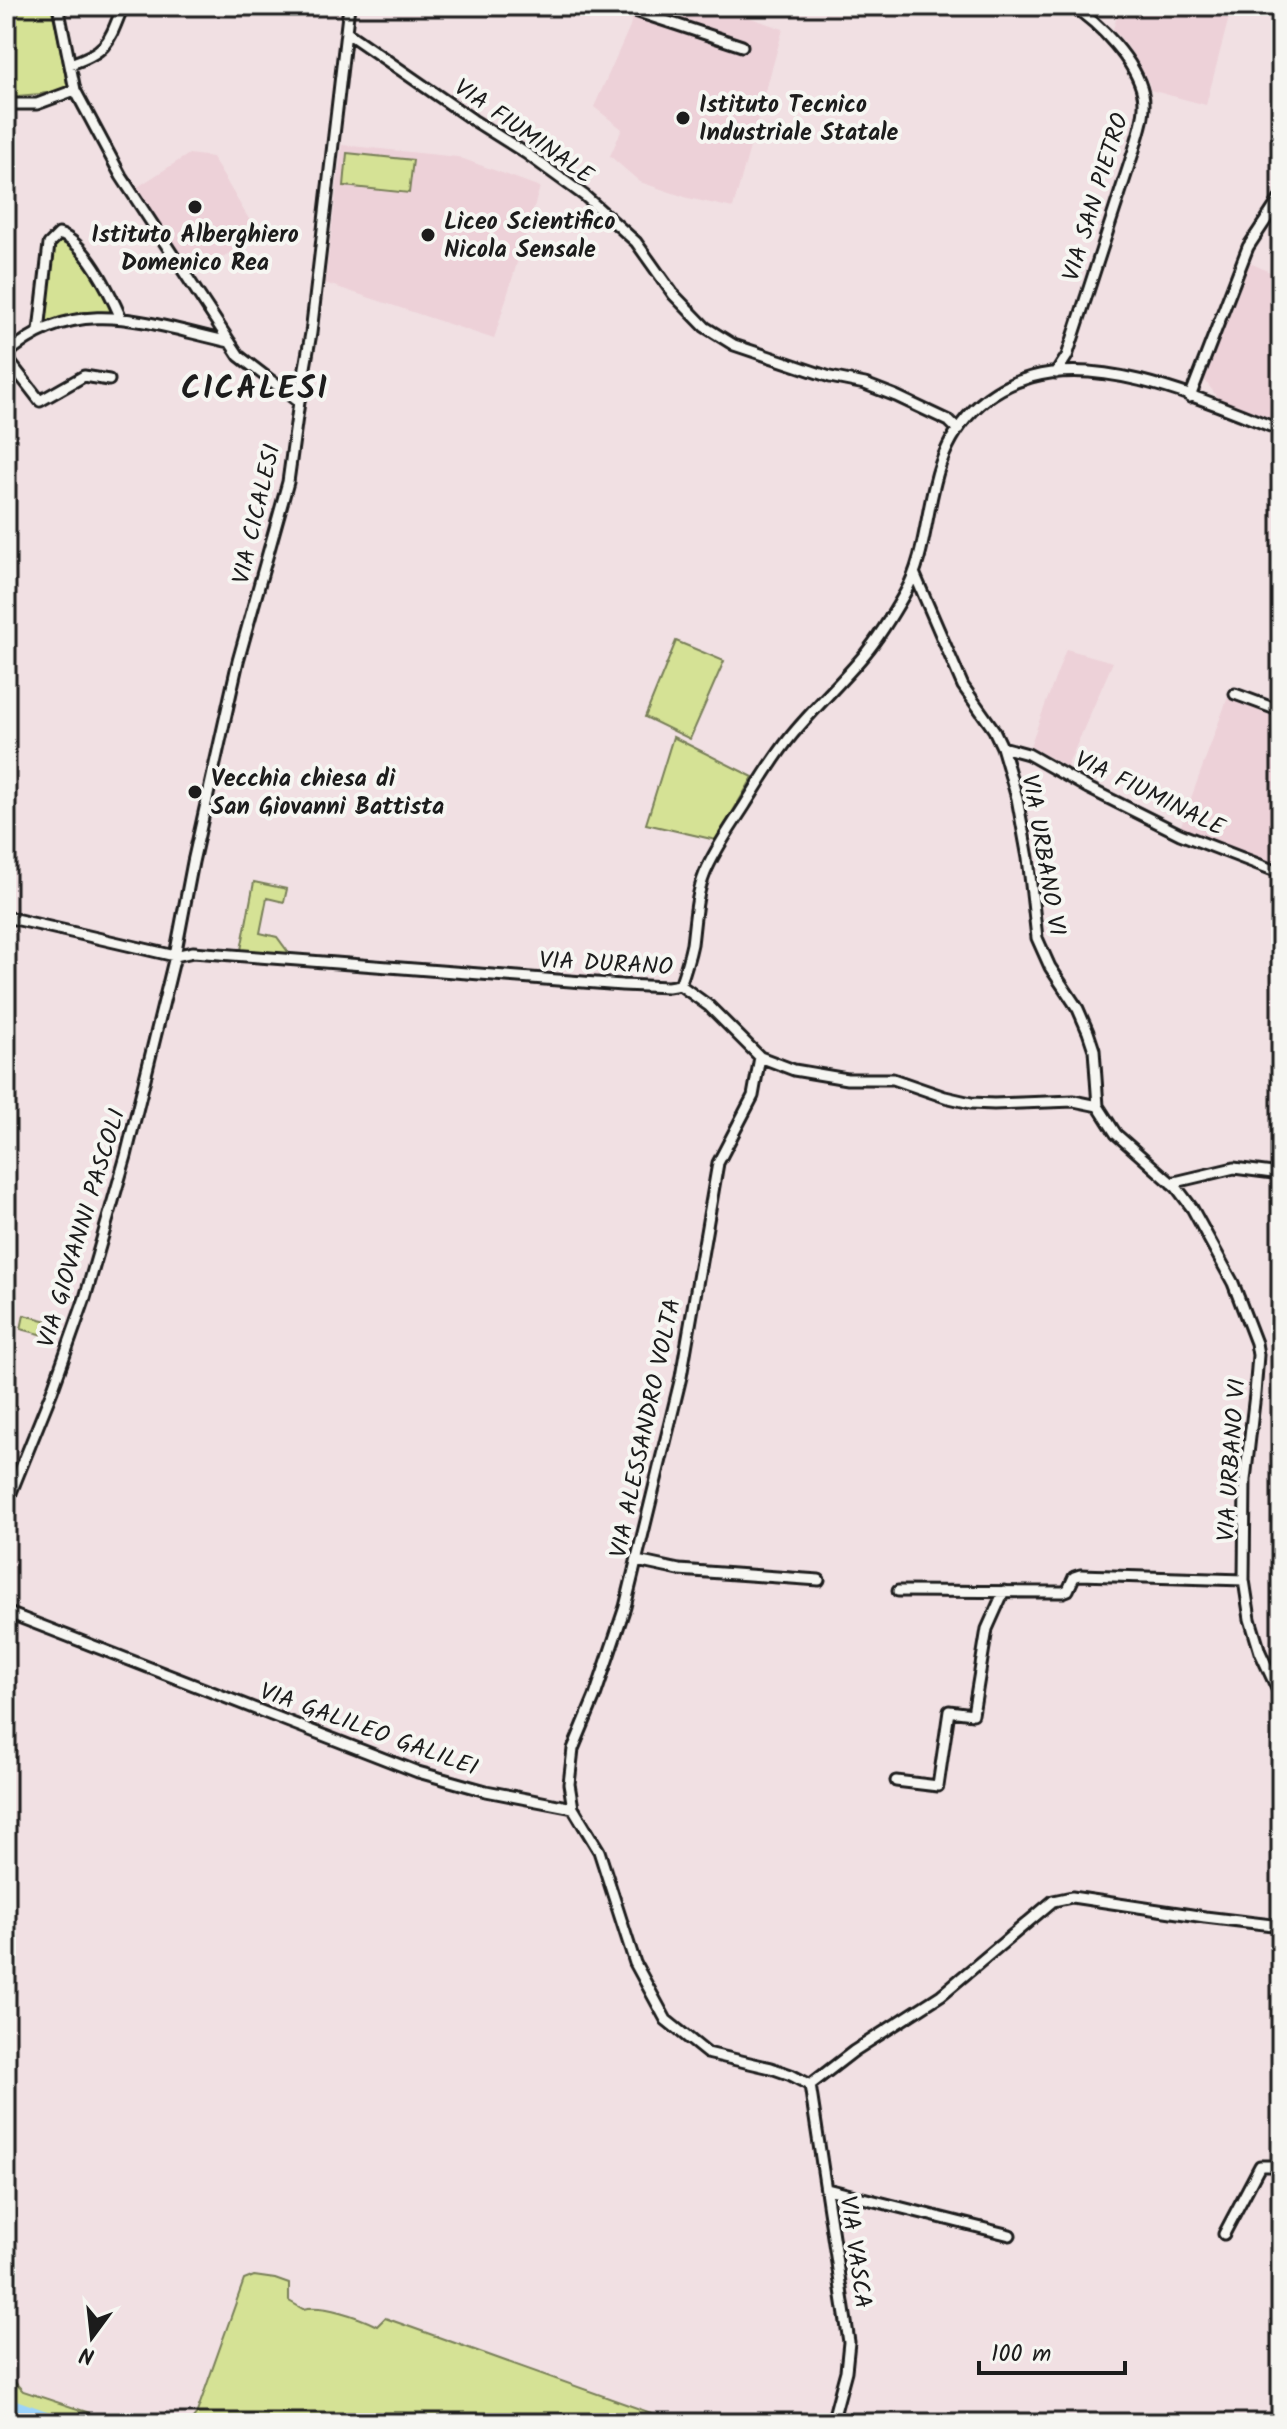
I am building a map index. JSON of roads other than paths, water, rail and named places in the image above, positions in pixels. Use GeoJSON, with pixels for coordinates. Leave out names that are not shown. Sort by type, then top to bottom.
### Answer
{"type":"FeatureCollection","features":[{"type":"Feature","properties":{"kind":"street"},"geometry":{"type":"LineString","coordinates":[[58,6],[75,90],[121,176],[230,342],[251,367],[299,402]]}},
{"type":"Feature","properties":{"kind":"street"},"geometry":{"type":"LineString","coordinates":[[70,64],[91,57],[109,42],[123,6]]}},
{"type":"Feature","properties":{"kind":"street","name":"VIA CICALESI"},"geometry":{"type":"LineString","coordinates":[[175,956],[238,661],[288,482],[311,333],[349,6]]}},
{"type":"Feature","properties":{"kind":"street"},"geometry":{"type":"LineString","coordinates":[[620,6],[742,46]]}},
{"type":"Feature","properties":{"kind":"street","name":"VIA SAN PIETRO"},"geometry":{"type":"LineString","coordinates":[[1056,373],[1067,356],[1143,115],[1143,93],[1119,50],[1100,28],[1072,6]]}},
{"type":"Feature","properties":{"kind":"street","name":"VIA FIUMINALE"},"geometry":{"type":"LineString","coordinates":[[346,32],[585,196],[630,235],[673,294],[705,327],[734,345],[896,396],[949,421],[957,429]]}},
{"type":"Feature","properties":{"kind":"street"},"geometry":{"type":"LineString","coordinates":[[6,104],[37,104],[75,90]]}},
{"type":"Feature","properties":{"kind":"street"},"geometry":{"type":"LineString","coordinates":[[1190,397],[1248,247],[1281,197]]}},
{"type":"Feature","properties":{"kind":"street"},"geometry":{"type":"LineString","coordinates":[[39,331],[49,244],[59,234],[68,237],[80,249],[99,275],[121,318]]}},
{"type":"Feature","properties":{"kind":"street"},"geometry":{"type":"LineString","coordinates":[[109,380],[84,376],[40,401],[6,356],[39,331],[70,320],[95,316],[121,318],[230,342]]}},
{"type":"Feature","properties":{"kind":"street"},"geometry":{"type":"LineString","coordinates":[[680,985],[691,946],[699,890],[717,850],[793,733],[867,653],[915,575],[941,463],[957,429],[973,408],[1030,377],[1103,372],[1190,397],[1281,430]]}},
{"type":"Feature","properties":{"kind":"street","name":"VIA URBANO VI"},"geometry":{"type":"LineString","coordinates":[[915,575],[963,686],[994,730],[1002,747],[1017,798],[1028,858],[1037,938],[1050,967],[1078,1009],[1088,1032],[1094,1050],[1098,1106],[1116,1134],[1171,1183],[1192,1208],[1233,1283],[1256,1343],[1255,1394],[1245,1480],[1244,1580],[1250,1619],[1260,1652],[1281,1697]]}},
{"type":"Feature","properties":{"kind":"street"},"geometry":{"type":"LineString","coordinates":[[1235,694],[1281,711]]}},
{"type":"Feature","properties":{"kind":"street","name":"VIA FIUMINALE"},"geometry":{"type":"LineString","coordinates":[[1002,747],[1028,754],[1180,834],[1281,873]]}},
{"type":"Feature","properties":{"kind":"street","name":"VIA DURANO"},"geometry":{"type":"LineString","coordinates":[[6,917],[175,956],[193,952],[622,985],[680,985],[709,1006],[760,1057],[812,1075],[893,1079],[971,1103],[1074,1101],[1098,1106]]}},
{"type":"Feature","properties":{"kind":"street","name":"VIA GIOVANNI PASCOLI"},"geometry":{"type":"LineString","coordinates":[[6,1505],[85,1298],[126,1156],[175,956]]}},
{"type":"Feature","properties":{"kind":"street","name":"VIA ALESSANDRO VOLTA"},"geometry":{"type":"LineString","coordinates":[[573,1808],[569,1784],[573,1749],[595,1696],[637,1561],[681,1377],[718,1163],[753,1096],[760,1057]]}},
{"type":"Feature","properties":{"kind":"street"},"geometry":{"type":"LineString","coordinates":[[1171,1183],[1234,1168],[1281,1174]]}},
{"type":"Feature","properties":{"kind":"street"},"geometry":{"type":"LineString","coordinates":[[637,1561],[679,1570],[819,1580]]}},
{"type":"Feature","properties":{"kind":"street"},"geometry":{"type":"LineString","coordinates":[[898,1591],[1063,1592],[1068,1590],[1074,1577],[1080,1575],[1244,1580]]}},
{"type":"Feature","properties":{"kind":"street"},"geometry":{"type":"LineString","coordinates":[[896,1781],[938,1786],[949,1711],[973,1714],[987,1629],[1004,1591]]}},
{"type":"Feature","properties":{"kind":"street","name":"VIA GALILEO GALILEI"},"geometry":{"type":"LineString","coordinates":[[6,1612],[418,1772],[486,1791],[573,1808]]}},
{"type":"Feature","properties":{"kind":"street"},"geometry":{"type":"LineString","coordinates":[[573,1808],[599,1851],[635,1963],[666,2020],[707,2053],[771,2068],[810,2085],[854,2051],[941,1995],[1053,1901],[1072,1897],[1281,1926]]}},
{"type":"Feature","properties":{"kind":"street","name":"VIA VASCA"},"geometry":{"type":"LineString","coordinates":[[810,2085],[849,2342],[846,2371],[832,2423]]}},
{"type":"Feature","properties":{"kind":"street"},"geometry":{"type":"LineString","coordinates":[[1224,2234],[1260,2166],[1281,2166]]}},
{"type":"Feature","properties":{"kind":"street"},"geometry":{"type":"LineString","coordinates":[[827,2189],[1010,2235]]}},
{"type":"Feature","properties":{"kind":"waterway"},"geometry":{"type":"LineString","coordinates":[[6,2406],[54,2423]]}},
{"type":"Feature","properties":{"kind":"place","name":"Istituto Tecnico Industriale Statale"},"geometry":{"type":"Point","coordinates":[683,118]}},
{"type":"Feature","properties":{"kind":"place","name":"Istituto Alberghiero Domenico Rea"},"geometry":{"type":"Point","coordinates":[195,207]}},
{"type":"Feature","properties":{"kind":"place","name":"Liceo Scientifico Nicola Sensale"},"geometry":{"type":"Point","coordinates":[428,235]}},
{"type":"Feature","properties":{"kind":"place","name":"Vecchia chiesa di San Giovanni Battista"},"geometry":{"type":"Point","coordinates":[195,792]}},
{"type":"Feature","properties":{"kind":"district","name":"CICALESI"},"geometry":{"type":"Point","coordinates":[255,387]}}]}
